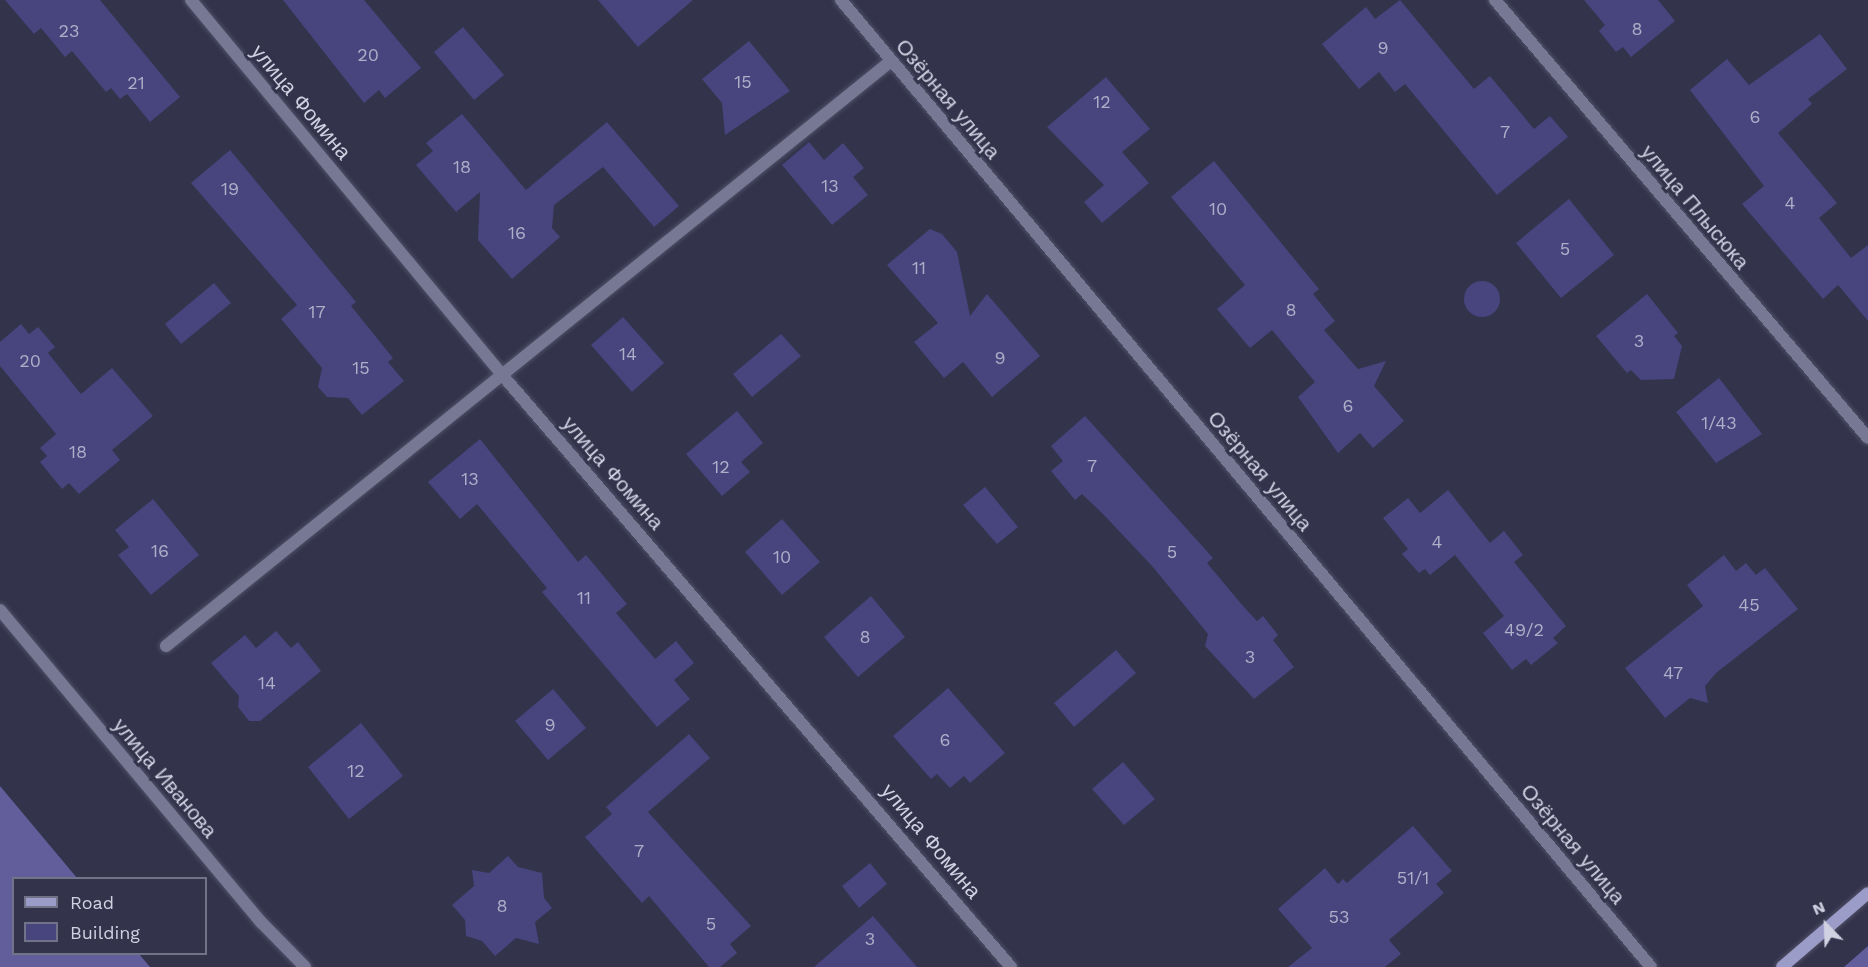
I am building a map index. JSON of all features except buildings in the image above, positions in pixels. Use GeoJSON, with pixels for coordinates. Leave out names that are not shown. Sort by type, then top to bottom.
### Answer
{"type":"FeatureCollection","features":[{"type":"Feature","properties":{"kind":"main road"},"geometry":{"type":"LineString","coordinates":[[1782,967],[1868,893]]}},
{"type":"Feature","properties":{"kind":"street","name":"улица Фомина"},"geometry":{"type":"LineString","coordinates":[[191,0],[504,377],[1011,967]]}},
{"type":"Feature","properties":{"kind":"street","name":"Озёрная улица"},"geometry":{"type":"LineString","coordinates":[[841,0],[1651,967]]}},
{"type":"Feature","properties":{"kind":"street","name":"улица Плысюка"},"geometry":{"type":"LineString","coordinates":[[1495,0],[1868,438]]}},
{"type":"Feature","properties":{"kind":"street"},"geometry":{"type":"LineString","coordinates":[[166,646],[504,377],[891,61]]}},
{"type":"Feature","properties":{"kind":"street","name":"улица Иванова"},"geometry":{"type":"LineString","coordinates":[[0,610],[261,922],[305,967]]}},
{"type":"Feature","properties":{"kind":"shaded area"},"geometry":{"type":"Polygon","coordinates":[[[0,786],[76,877],[12,877],[12,955],[140,955],[150,967],[0,967],[0,786]]]}},
{"type":"Feature","properties":{"kind":"shaded area"},"geometry":{"type":"Polygon","coordinates":[[[1868,946],[1868,967],[1844,967],[1868,946]]]}}]}
